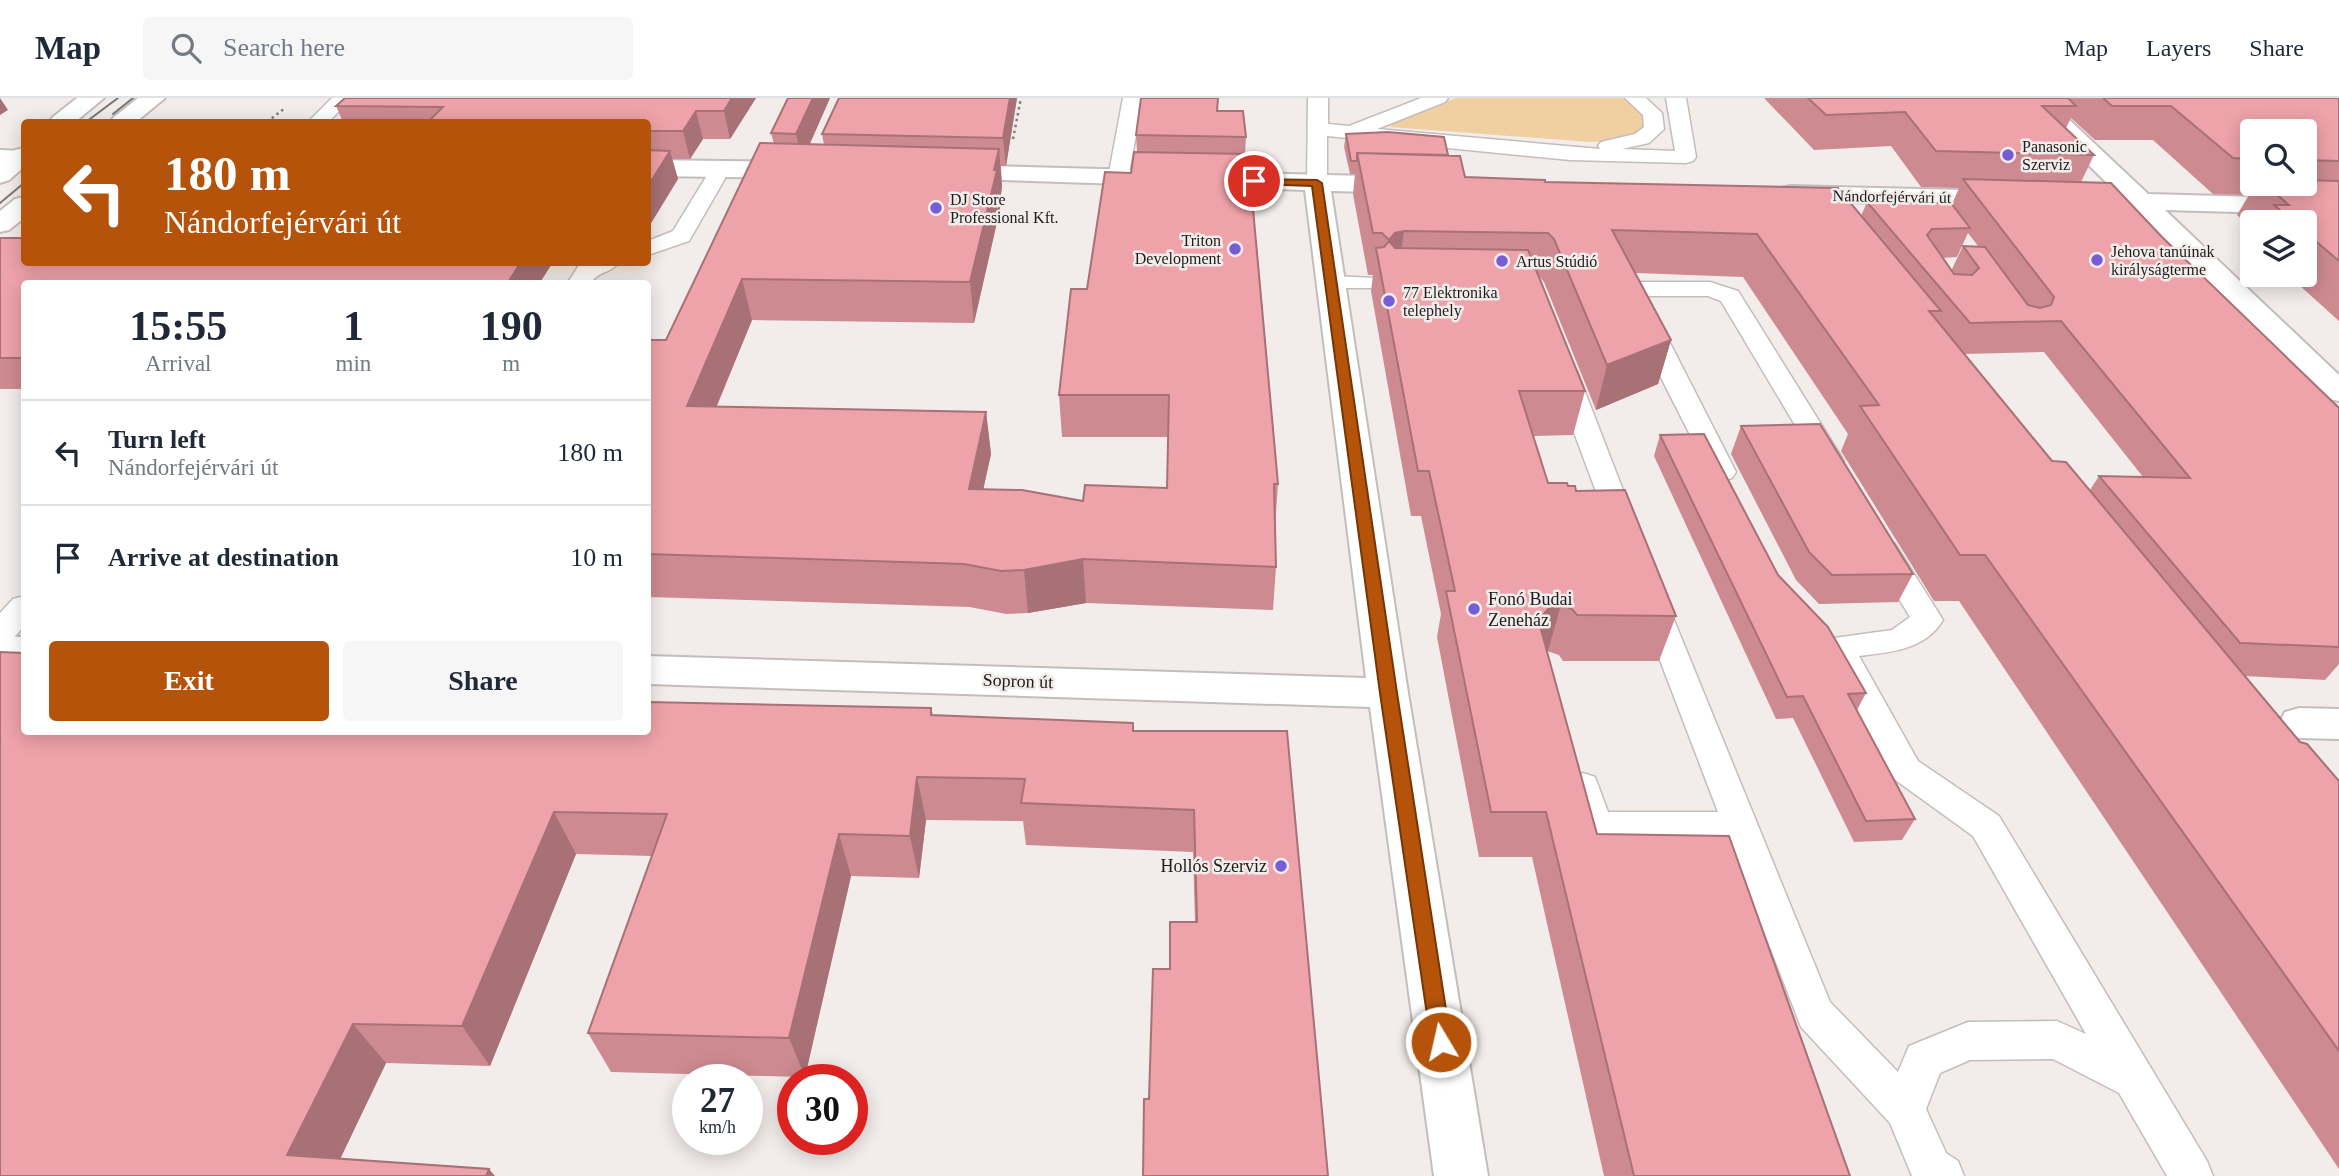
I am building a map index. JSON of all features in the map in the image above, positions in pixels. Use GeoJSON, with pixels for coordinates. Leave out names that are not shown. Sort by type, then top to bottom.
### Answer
{"type":"FeatureCollection","features":[{"type":"Feature","properties":{"kind":"street"},"geometry":{"type":"LineString","coordinates":[[65,119],[92,98]]}},
{"type":"Feature","properties":{"kind":"street"},"geometry":{"type":"LineString","coordinates":[[126,119],[153,98]]}},
{"type":"Feature","properties":{"kind":"street"},"geometry":{"type":"LineString","coordinates":[[2033,98],[2339,392]]}},
{"type":"Feature","properties":{"kind":"street"},"geometry":{"type":"LineString","coordinates":[[0,175],[18,157]]}},
{"type":"Feature","properties":{"kind":"street"},"geometry":{"type":"LineString","coordinates":[[651,168],[751,169],[818,166]]}},
{"type":"Feature","properties":{"kind":"street"},"geometry":{"type":"LineString","coordinates":[[923,173],[1426,186]]}},
{"type":"Feature","properties":{"kind":"street"},"geometry":{"type":"LineString","coordinates":[[1317,183],[1388,693],[1461,1176]]}},
{"type":"Feature","properties":{"kind":"street","name":"Nándorfejérvári út"},"geometry":{"type":"LineString","coordinates":[[1769,194],[2339,207]]}},
{"type":"Feature","properties":{"kind":"street"},"geometry":{"type":"LineString","coordinates":[[0,224],[21,207]]}},
{"type":"Feature","properties":{"kind":"street"},"geometry":{"type":"LineString","coordinates":[[0,650],[21,651]]}},
{"type":"Feature","properties":{"kind":"street","name":"Sopron út"},"geometry":{"type":"LineString","coordinates":[[651,670],[1388,693]]}},
{"type":"Feature","properties":{"kind":"street"},"geometry":{"type":"LineString","coordinates":[[2285,723],[2339,724]]}},
{"type":"Feature","properties":{"kind":"lane"},"geometry":{"type":"LineString","coordinates":[[320,119],[343,98]]}},
{"type":"Feature","properties":{"kind":"lane"},"geometry":{"type":"LineString","coordinates":[[1118,178],[1133,98]]}},
{"type":"Feature","properties":{"kind":"lane"},"geometry":{"type":"LineString","coordinates":[[1317,183],[1318,98]]}},
{"type":"Feature","properties":{"kind":"lane"},"geometry":{"type":"LineString","coordinates":[[1353,132],[1438,98]]}},
{"type":"Feature","properties":{"kind":"lane"},"geometry":{"type":"LineString","coordinates":[[1509,148],[1609,146],[1642,139],[1654,128],[1654,118],[1648,108],[1635,98]]}},
{"type":"Feature","properties":{"kind":"lane"},"geometry":{"type":"LineString","coordinates":[[1316,129],[1570,154],[1686,157],[1676,98]]}},
{"type":"Feature","properties":{"kind":"lane"},"geometry":{"type":"LineString","coordinates":[[651,247],[681,236],[721,168]]}},
{"type":"Feature","properties":{"kind":"lane"},"geometry":{"type":"LineString","coordinates":[[739,193],[751,169]]}},
{"type":"Feature","properties":{"kind":"lane"},"geometry":{"type":"LineString","coordinates":[[1811,195],[1837,227]]}},
{"type":"Feature","properties":{"kind":"lane"},"geometry":{"type":"LineString","coordinates":[[1927,197],[1942,219]]}},
{"type":"Feature","properties":{"kind":"lane"},"geometry":{"type":"LineString","coordinates":[[581,280],[587,270],[598,266]]}},
{"type":"Feature","properties":{"kind":"lane"},"geometry":{"type":"LineString","coordinates":[[1331,282],[1369,283]]}},
{"type":"Feature","properties":{"kind":"lane"},"geometry":{"type":"LineString","coordinates":[[1732,491],[1632,297],[1639,289],[1710,289],[1730,296],[1842,481]]}},
{"type":"Feature","properties":{"kind":"lane"},"geometry":{"type":"LineString","coordinates":[[1554,345],[1815,1014],[1905,1109],[1931,1168],[1942,1176]]}},
{"type":"Feature","properties":{"kind":"lane"},"geometry":{"type":"LineString","coordinates":[[1870,527],[1927,620],[1900,640],[1829,638],[1906,770],[1986,826],[2190,1176]]}},
{"type":"Feature","properties":{"kind":"lane"},"geometry":{"type":"LineString","coordinates":[[0,633],[21,610]]}},
{"type":"Feature","properties":{"kind":"lane"},"geometry":{"type":"LineString","coordinates":[[1573,751],[1594,826],[1742,827]]}},
{"type":"Feature","properties":{"kind":"lane"},"geometry":{"type":"LineString","coordinates":[[1905,1109],[1924,1060],[1968,1041],[2057,1040],[2134,1079]]}},
{"type":"Feature","properties":{"kind":"path"},"geometry":{"type":"LineString","coordinates":[[1012,144],[1021,98]]}},
{"type":"Feature","properties":{"kind":"shaded area"},"geometry":{"type":"Polygon","coordinates":[[[1456,98],[1623,98],[1643,112],[1646,125],[1643,130],[1623,137],[1590,142],[1390,127],[1396,120],[1456,98]]]}},
{"type":"Feature","properties":{"kind":"building"},"geometry":{"type":"Polygon","coordinates":[[[345,98],[732,98],[724,111],[696,111],[683,131],[651,131],[651,119],[431,119],[443,107],[336,106],[345,98]]]}},
{"type":"Feature","properties":{"kind":"building"},"geometry":{"type":"Polygon","coordinates":[[[788,98],[813,98],[796,134],[771,133],[788,98]]]}},
{"type":"Feature","properties":{"kind":"building"},"geometry":{"type":"Polygon","coordinates":[[[839,98],[1010,98],[1003,138],[822,134],[839,98]]]}},
{"type":"Feature","properties":{"kind":"building"},"geometry":{"type":"Polygon","coordinates":[[[1141,98],[1218,98],[1217,111],[1243,111],[1246,137],[1136,135],[1141,98]]]}},
{"type":"Feature","properties":{"kind":"building"},"geometry":{"type":"Polygon","coordinates":[[[1808,98],[2068,98],[2076,106],[2042,106],[2094,155],[1936,151],[1905,112],[1826,115],[1808,98]]]}},
{"type":"Feature","properties":{"kind":"building"},"geometry":{"type":"Polygon","coordinates":[[[2103,98],[2339,98],[2339,161],[2317,160],[2317,119],[2240,119],[2240,158],[2233,158],[2171,106],[2112,106],[2103,98]]]}},
{"type":"Feature","properties":{"kind":"building"},"geometry":{"type":"Polygon","coordinates":[[[1388,132],[1444,137],[1448,155],[1357,153],[1357,161],[1351,161],[1346,134],[1388,132]]]}},
{"type":"Feature","properties":{"kind":"building"},"geometry":{"type":"Polygon","coordinates":[[[760,143],[999,149],[994,170],[997,170],[970,282],[742,279],[687,406],[986,412],[969,489],[1022,490],[1083,501],[1085,485],[1167,488],[1169,395],[1059,395],[1071,289],[1087,289],[1105,172],[1131,173],[1134,152],[1248,154],[1278,484],[1274,484],[1276,567],[1083,559],[1024,570],[1001,571],[964,564],[651,554],[651,340],[666,340],[760,143]]]}},
{"type":"Feature","properties":{"kind":"building"},"geometry":{"type":"Polygon","coordinates":[[[651,150],[670,151],[651,181],[651,150]]]}},
{"type":"Feature","properties":{"kind":"building"},"geometry":{"type":"Polygon","coordinates":[[[1357,153],[1460,156],[1465,177],[1545,182],[1838,188],[1941,311],[1929,311],[2052,461],[2066,462],[2300,742],[2307,744],[2339,781],[2339,1051],[1985,555],[1960,555],[1860,406],[1879,405],[1757,234],[1612,230],[1671,340],[1607,365],[1554,239],[1548,233],[1404,231],[1395,233],[1389,240],[1382,233],[1373,233],[1357,153]]]}},
{"type":"Feature","properties":{"kind":"building"},"geometry":{"type":"Polygon","coordinates":[[[1963,179],[2111,183],[2162,237],[2339,408],[2339,647],[2240,643],[2099,476],[2190,478],[2061,321],[1970,323],[1867,202],[1951,203],[1970,228],[1932,229],[1927,235],[1954,274],[1972,275],[1979,268],[1963,246],[1985,247],[2028,305],[2040,308],[2051,305],[2054,297],[1963,179]]]}},
{"type":"Feature","properties":{"kind":"building"},"geometry":{"type":"Polygon","coordinates":[[[2317,180],[2339,181],[2339,261],[2317,242],[2317,210],[2280,210],[2274,205],[2289,205],[2278,196],[2317,196],[2317,180]]]}},
{"type":"Feature","properties":{"kind":"building"},"geometry":{"type":"Polygon","coordinates":[[[0,238],[21,238],[21,266],[518,266],[510,280],[21,280],[21,358],[0,358],[0,238]]]}},
{"type":"Feature","properties":{"kind":"building"},"geometry":{"type":"Polygon","coordinates":[[[1389,241],[1395,248],[1528,250],[1585,391],[1519,391],[1548,483],[1567,483],[1568,486],[1575,486],[1576,491],[1625,490],[1676,616],[1577,615],[1572,609],[1561,605],[1548,609],[1543,615],[1537,615],[1597,834],[1729,836],[1850,1176],[1634,1176],[1546,812],[1491,812],[1446,591],[1455,591],[1429,471],[1418,471],[1376,248],[1384,247],[1389,241]]]}},
{"type":"Feature","properties":{"kind":"building"},"geometry":{"type":"Polygon","coordinates":[[[1820,424],[1913,574],[1832,575],[1809,552],[1741,426],[1820,424]]]}},
{"type":"Feature","properties":{"kind":"building"},"geometry":{"type":"Polygon","coordinates":[[[1704,434],[1778,575],[1828,627],[1866,693],[1848,694],[1915,819],[1866,821],[1803,696],[1787,697],[1660,435],[1704,434]]]}},
{"type":"Feature","properties":{"kind":"building"},"geometry":{"type":"Polygon","coordinates":[[[0,652],[21,653],[21,735],[651,735],[651,702],[931,708],[931,715],[1133,723],[1133,731],[1287,731],[1328,1176],[1143,1176],[1144,1099],[1149,1099],[1153,969],[1170,969],[1170,922],[1197,922],[1194,810],[1021,803],[1025,779],[917,777],[910,836],[839,834],[789,1038],[588,1033],[667,814],[554,812],[462,1026],[353,1024],[287,1155],[489,1169],[486,1176],[0,1176],[0,652]]]}},
{"type":"Feature","properties":{"kind":"tram line"},"geometry":{"type":"LineString","coordinates":[[90,119],[118,98]]}},
{"type":"Feature","properties":{"kind":"tram line"},"geometry":{"type":"LineString","coordinates":[[113,114],[133,98]]}},
{"type":"Feature","properties":{"kind":"tram line"},"geometry":{"type":"LineString","coordinates":[[0,203],[21,186]]}},
{"type":"Feature","properties":{"kind":"place","name":"Panasonic Szerviz"},"geometry":{"type":"Point","coordinates":[2008,155]}},
{"type":"Feature","properties":{"kind":"place","name":"DJ Store Professional Kft."},"geometry":{"type":"Point","coordinates":[936,208]}},
{"type":"Feature","properties":{"kind":"place","name":"Triton Development"},"geometry":{"type":"Point","coordinates":[1235,249]}},
{"type":"Feature","properties":{"kind":"place","name":"Jehova tanúinak királyságterme"},"geometry":{"type":"Point","coordinates":[2097,260]}},
{"type":"Feature","properties":{"kind":"place","name":"Artus Stúdió"},"geometry":{"type":"Point","coordinates":[1502,261]}},
{"type":"Feature","properties":{"kind":"place","name":"77 Elektronika telephely"},"geometry":{"type":"Point","coordinates":[1389,301]}},
{"type":"Feature","properties":{"kind":"place","name":"Fonó Budai Zeneház"},"geometry":{"type":"Point","coordinates":[1474,609]}},
{"type":"Feature","properties":{"kind":"place","name":"Hollós Szerviz"},"geometry":{"type":"Point","coordinates":[1281,866]}},
{"type":"Feature","properties":{"kind":"route"},"geometry":{"type":"LineString","coordinates":[[1254,181],[1317,183],[1388,693],[1441,1042]]}}]}
